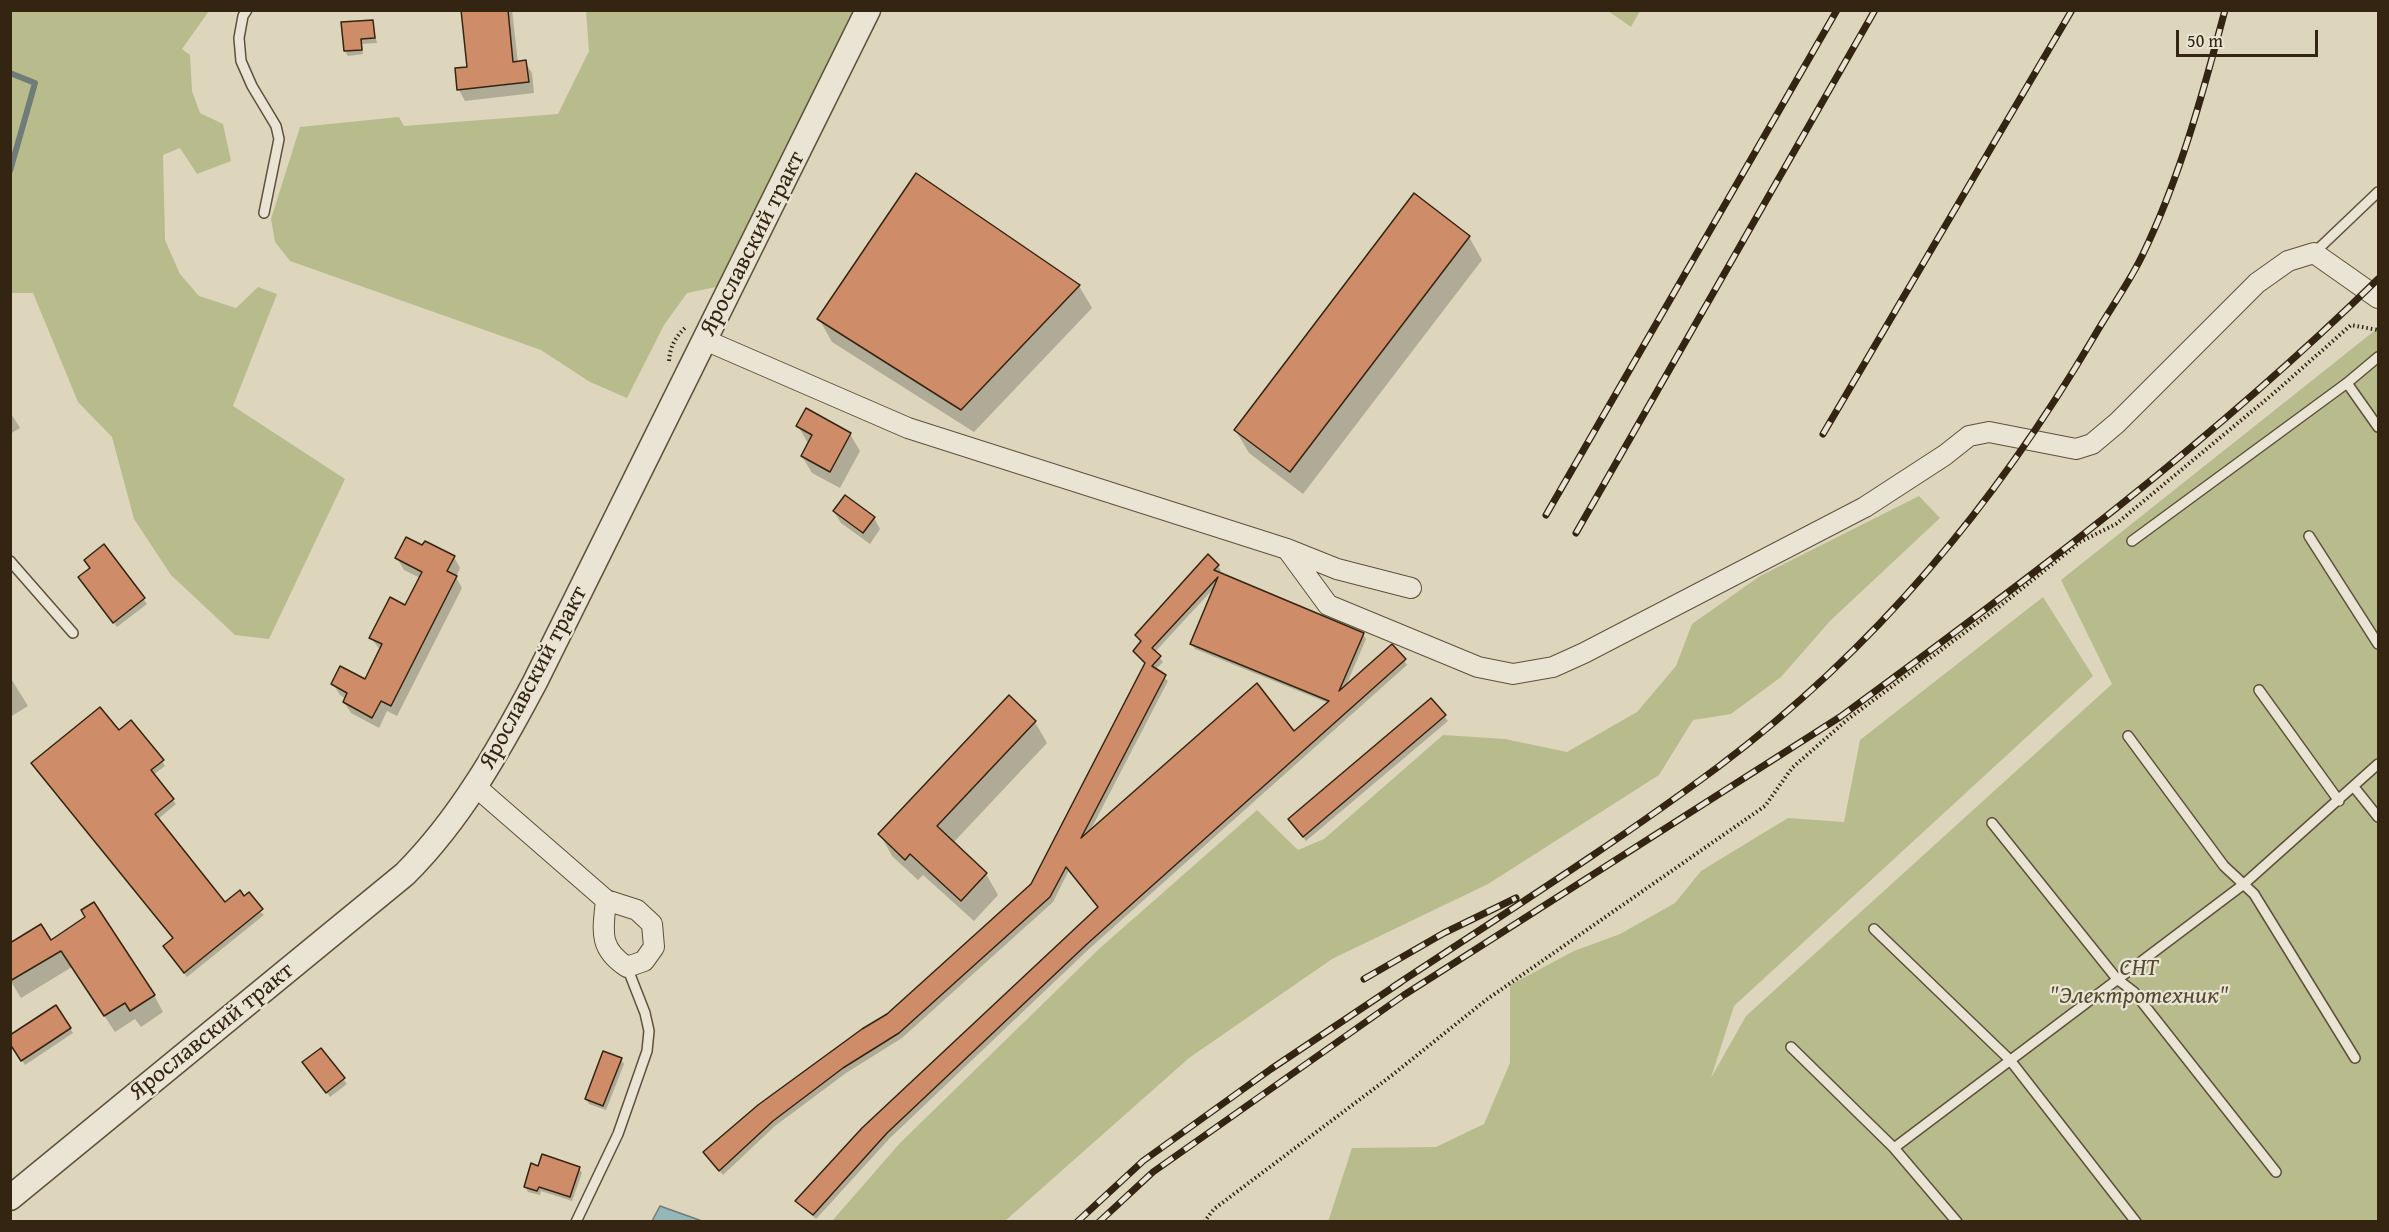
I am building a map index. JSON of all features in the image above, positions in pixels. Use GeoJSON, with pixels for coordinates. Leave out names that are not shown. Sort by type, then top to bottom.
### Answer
{"type":"FeatureCollection","features":[{"type":"Feature","properties":{"kind":"street","name":"Ярославский тракт"},"geometry":{"type":"LineString","coordinates":[[10,1198],[405,874],[432,844],[475,786],[535,682],[868,10]]}},
{"type":"Feature","properties":{"kind":"street"},"geometry":{"type":"LineString","coordinates":[[1287,549],[1328,605],[1478,668],[1513,674],[1553,667],[1864,507],[1945,455],[1969,436],[1989,432],[2076,449],[2092,444],[2257,283],[2288,261],[2314,253],[2379,298]]}},
{"type":"Feature","properties":{"kind":"street"},"geometry":{"type":"LineString","coordinates":[[705,340],[908,428],[1287,549],[1337,569],[1411,588]]}},
{"type":"Feature","properties":{"kind":"street"},"geometry":{"type":"LineString","coordinates":[[475,786],[606,900],[637,910],[652,924],[654,947],[644,961],[627,967],[612,957],[602,934],[606,900]]}},
{"type":"Feature","properties":{"kind":"lane"},"geometry":{"type":"LineString","coordinates":[[247,10],[243,16],[239,38],[242,61],[252,86],[276,126],[279,139],[264,213]]}},
{"type":"Feature","properties":{"kind":"lane"},"geometry":{"type":"LineString","coordinates":[[2314,253],[2379,192]]}},
{"type":"Feature","properties":{"kind":"lane"},"geometry":{"type":"LineString","coordinates":[[2132,541],[2379,357]]}},
{"type":"Feature","properties":{"kind":"lane"},"geometry":{"type":"LineString","coordinates":[[2347,383],[2379,427]]}},
{"type":"Feature","properties":{"kind":"lane"},"geometry":{"type":"LineString","coordinates":[[2309,536],[2379,644]]}},
{"type":"Feature","properties":{"kind":"lane"},"geometry":{"type":"LineString","coordinates":[[10,561],[73,633]]}},
{"type":"Feature","properties":{"kind":"lane"},"geometry":{"type":"LineString","coordinates":[[2259,690],[2339,801]]}},
{"type":"Feature","properties":{"kind":"lane"},"geometry":{"type":"LineString","coordinates":[[2127,736],[2224,866],[2254,894],[2355,1058]]}},
{"type":"Feature","properties":{"kind":"lane"},"geometry":{"type":"LineString","coordinates":[[1894,1148],[2244,884],[2379,764]]}},
{"type":"Feature","properties":{"kind":"lane"},"geometry":{"type":"LineString","coordinates":[[2354,787],[2379,817]]}},
{"type":"Feature","properties":{"kind":"lane"},"geometry":{"type":"LineString","coordinates":[[1992,823],[2117,979],[2134,992],[2276,1172]]}},
{"type":"Feature","properties":{"kind":"lane"},"geometry":{"type":"LineString","coordinates":[[1874,929],[2010,1060],[2136,1221]]}},
{"type":"Feature","properties":{"kind":"lane"},"geometry":{"type":"LineString","coordinates":[[576,1221],[618,1134],[647,1051],[649,1031],[645,1013],[627,967]]}},
{"type":"Feature","properties":{"kind":"lane"},"geometry":{"type":"LineString","coordinates":[[1791,1047],[1894,1148],[1957,1221]]}},
{"type":"Feature","properties":{"kind":"path"},"geometry":{"type":"LineString","coordinates":[[1204,1221],[1214,1209],[1391,1076],[1486,1000],[1765,806],[1792,768],[1848,719],[1995,610],[2080,542],[2116,524],[2274,393],[2351,325],[2379,330]]}},
{"type":"Feature","properties":{"kind":"green space"},"geometry":{"type":"Polygon","coordinates":[[[10,11],[209,11],[182,49],[190,55],[192,91],[200,113],[223,124],[231,161],[197,174],[180,148],[163,155],[165,240],[180,274],[199,296],[236,308],[258,287],[277,294],[233,406],[345,479],[269,639],[235,635],[171,575],[134,519],[112,437],[78,402],[33,293],[11,293],[10,11]]]}},
{"type":"Feature","properties":{"kind":"green space"},"geometry":{"type":"Polygon","coordinates":[[[586,11],[853,11],[716,287],[687,293],[664,325],[627,398],[590,382],[541,350],[290,261],[275,242],[271,219],[300,127],[399,117],[404,126],[558,114],[589,51],[586,11]]]}},
{"type":"Feature","properties":{"kind":"green space"},"geometry":{"type":"Polygon","coordinates":[[[1608,11],[1640,11],[1631,27],[1608,11]]]}},
{"type":"Feature","properties":{"kind":"green space","name":"СНТ \"Электротехник\""},"geometry":{"type":"Polygon","coordinates":[[[2378,328],[2378,1221],[1328,1222],[1352,1148],[1436,1147],[1484,1124],[1510,1063],[1510,985],[1574,951],[1620,934],[1675,903],[1701,871],[1788,818],[1844,822],[1860,740],[2043,597],[2093,676],[1734,1006],[1711,1078],[1746,1016],[2112,684],[2061,580],[2378,328]]]}},
{"type":"Feature","properties":{"kind":"green space"},"geometry":{"type":"Polygon","coordinates":[[[1919,496],[1940,518],[1830,621],[1781,677],[1731,714],[1693,720],[1659,775],[1488,884],[1332,959],[1189,1058],[1005,1221],[832,1221],[900,1143],[1100,948],[1257,810],[1298,850],[1324,839],[1443,735],[1505,739],[1567,752],[1637,712],[1676,666],[1692,624],[1760,576],[1919,496]]]}},
{"type":"Feature","properties":{"kind":"water"},"geometry":{"type":"Polygon","coordinates":[[[660,1206],[702,1221],[652,1221],[660,1206]]]}},
{"type":"Feature","properties":{"kind":"building"},"geometry":{"type":"Polygon","coordinates":[[[461,10],[508,10],[513,62],[526,60],[529,82],[457,90],[455,68],[467,67],[461,10]]]}},
{"type":"Feature","properties":{"kind":"building"},"geometry":{"type":"Polygon","coordinates":[[[373,20],[375,38],[361,39],[362,50],[344,51],[341,22],[373,20]]]}},
{"type":"Feature","properties":{"kind":"building"},"geometry":{"type":"Polygon","coordinates":[[[916,173],[1080,285],[961,410],[817,319],[916,173]]]}},
{"type":"Feature","properties":{"kind":"building"},"geometry":{"type":"Polygon","coordinates":[[[1414,193],[1470,236],[1290,472],[1234,430],[1414,193]]]}},
{"type":"Feature","properties":{"kind":"building"},"geometry":{"type":"Polygon","coordinates":[[[806,408],[851,433],[830,472],[801,456],[812,435],[796,426],[806,408]]]}},
{"type":"Feature","properties":{"kind":"building"},"geometry":{"type":"Polygon","coordinates":[[[845,495],[875,517],[863,533],[833,511],[845,495]]]}},
{"type":"Feature","properties":{"kind":"building"},"geometry":{"type":"Polygon","coordinates":[[[406,537],[422,545],[425,541],[455,556],[447,571],[457,576],[391,706],[381,701],[372,718],[343,702],[347,693],[331,684],[340,666],[365,679],[382,644],[369,638],[390,597],[405,605],[422,572],[395,558],[406,537]]]}},
{"type":"Feature","properties":{"kind":"building"},"geometry":{"type":"Polygon","coordinates":[[[104,544],[145,598],[113,623],[78,577],[90,568],[84,560],[104,544]]]}},
{"type":"Feature","properties":{"kind":"building"},"geometry":{"type":"Polygon","coordinates":[[[1208,554],[1219,565],[1214,570],[1364,633],[1339,691],[1392,644],[1406,659],[1087,944],[887,1133],[813,1215],[795,1201],[862,1128],[1098,907],[1066,867],[1050,897],[899,1033],[843,1068],[773,1121],[719,1171],[703,1152],[758,1105],[862,1029],[887,1014],[1031,884],[1145,663],[1133,651],[1141,641],[1135,635],[1208,554]],[[1218,577],[1152,648],[1161,656],[1152,666],[1166,675],[1081,838],[1257,683],[1294,731],[1329,701],[1190,644],[1218,577]]]}},
{"type":"Feature","properties":{"kind":"building"},"geometry":{"type":"Polygon","coordinates":[[[1009,695],[1036,721],[937,826],[987,873],[961,901],[910,854],[905,860],[878,834],[1009,695]]]}},
{"type":"Feature","properties":{"kind":"building"},"geometry":{"type":"Polygon","coordinates":[[[1431,698],[1446,715],[1303,837],[1288,819],[1431,698]]]}},
{"type":"Feature","properties":{"kind":"building"},"geometry":{"type":"Polygon","coordinates":[[[100,707],[119,730],[131,720],[164,760],[151,770],[174,799],[155,814],[225,902],[240,890],[244,896],[249,892],[263,909],[184,973],[163,946],[173,938],[31,763],[100,707]]]}},
{"type":"Feature","properties":{"kind":"building"},"geometry":{"type":"Polygon","coordinates":[[[94,902],[155,995],[130,1011],[125,1003],[104,1016],[61,951],[10,981],[10,943],[41,924],[51,940],[85,917],[81,910],[94,902]]]}},
{"type":"Feature","properties":{"kind":"building"},"geometry":{"type":"Polygon","coordinates":[[[56,1005],[71,1028],[21,1061],[10,1044],[10,1035],[56,1005]]]}},
{"type":"Feature","properties":{"kind":"building"},"geometry":{"type":"Polygon","coordinates":[[[321,1048],[345,1078],[326,1093],[302,1062],[321,1048]]]}},
{"type":"Feature","properties":{"kind":"building"},"geometry":{"type":"Polygon","coordinates":[[[603,1051],[622,1058],[603,1106],[585,1099],[603,1051]]]}},
{"type":"Feature","properties":{"kind":"building"},"geometry":{"type":"Polygon","coordinates":[[[542,1154],[580,1167],[570,1197],[539,1187],[537,1191],[524,1187],[531,1163],[538,1166],[542,1154]]]}},
{"type":"Feature","properties":{"kind":"waterway"},"geometry":{"type":"LineString","coordinates":[[10,73],[35,83],[10,171]]}},
{"type":"Feature","properties":{"kind":"railway"},"geometry":{"type":"LineString","coordinates":[[1546,515],[1837,10]]}},
{"type":"Feature","properties":{"kind":"railway"},"geometry":{"type":"LineString","coordinates":[[1576,533],[1875,10]]}},
{"type":"Feature","properties":{"kind":"railway"},"geometry":{"type":"LineString","coordinates":[[1823,434],[2072,10]]}},
{"type":"Feature","properties":{"kind":"railway"},"geometry":{"type":"LineString","coordinates":[[1393,987],[1598,852],[1718,767],[1775,722],[1829,674],[1928,570],[2016,458],[2057,398],[2137,266],[2156,226],[2179,166],[2225,10]]}},
{"type":"Feature","properties":{"kind":"railway"},"geometry":{"type":"LineString","coordinates":[[1099,1222],[1153,1172],[1404,995],[1840,717],[1910,666],[2117,508],[2184,453],[2315,339],[2378,279]]}},
{"type":"Feature","properties":{"kind":"railway"},"geometry":{"type":"LineString","coordinates":[[1364,979],[1444,933],[1516,898]]}},
{"type":"Feature","properties":{"kind":"railway"},"geometry":{"type":"LineString","coordinates":[[1077,1222],[1143,1161],[1271,1069],[1401,982]]}}]}
